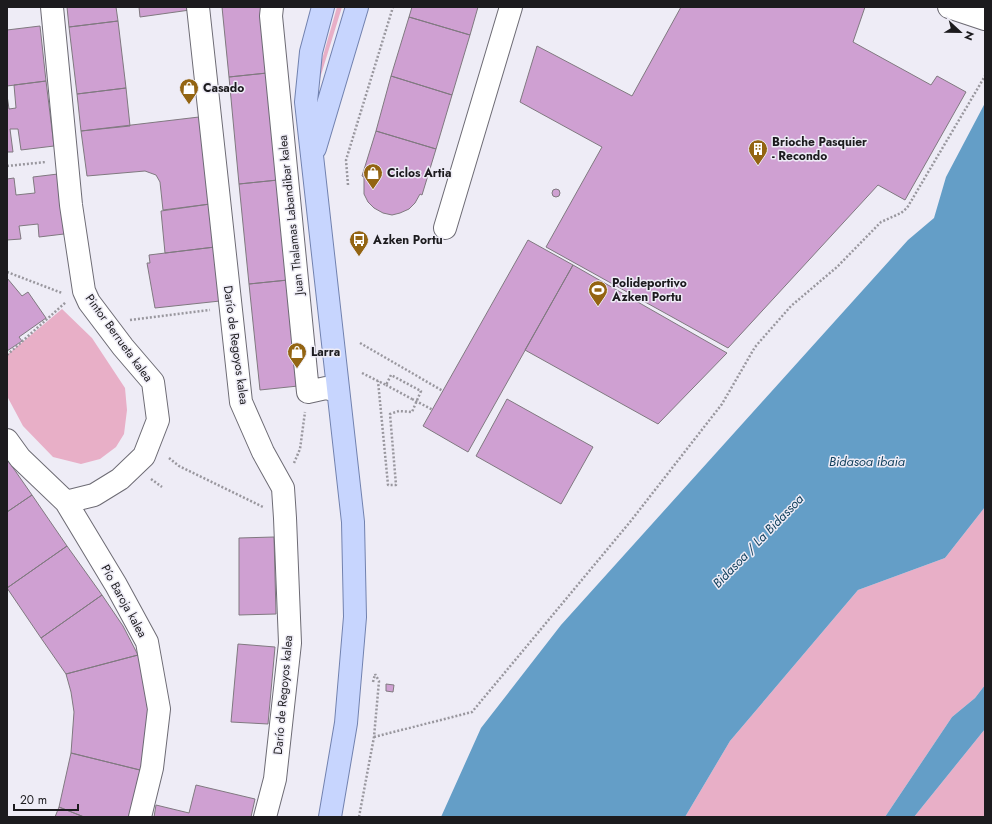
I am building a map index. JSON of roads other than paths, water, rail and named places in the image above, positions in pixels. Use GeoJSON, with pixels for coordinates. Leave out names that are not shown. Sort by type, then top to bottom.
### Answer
{"type":"FeatureCollection","features":[{"type":"Feature","properties":{"kind":"main road"},"geometry":{"type":"LineString","coordinates":[[323,7],[311,52],[307,75],[306,102],[353,522],[355,616],[346,723],[330,817]]}},
{"type":"Feature","properties":{"kind":"main road"},"geometry":{"type":"LineString","coordinates":[[312,157],[357,7]]}},
{"type":"Feature","properties":{"kind":"street","name":"Pintor Berrueta kalea"},"geometry":{"type":"LineString","coordinates":[[52,7],[66,160],[76,244],[84,291],[89,302],[118,341],[152,382],[158,420],[144,456],[120,479],[94,495],[66,502]]}},
{"type":"Feature","properties":{"kind":"street","name":"Darío de Regoyos kalea"},"geometry":{"type":"LineString","coordinates":[[198,7],[242,402],[264,452],[283,488],[290,643],[274,779],[265,817]]}},
{"type":"Feature","properties":{"kind":"street","name":"Juan Thalamas Labandibar kalea"},"geometry":{"type":"LineString","coordinates":[[272,7],[272,24],[308,392],[326,388],[338,391]]}},
{"type":"Feature","properties":{"kind":"street"},"geometry":{"type":"LineString","coordinates":[[445,228],[511,7]]}},
{"type":"Feature","properties":{"kind":"street"},"geometry":{"type":"LineString","coordinates":[[949,7],[985,19]]}},
{"type":"Feature","properties":{"kind":"street","name":"Pío Baroja kalea"},"geometry":{"type":"LineString","coordinates":[[7,440],[20,458],[66,502],[116,585],[147,642],[159,709],[152,768],[140,817]]}},
{"type":"Feature","properties":{"kind":"water","name":"Bidasoa ibaia"},"geometry":{"type":"Polygon","coordinates":[[[985,103],[985,507],[945,558],[858,590],[730,741],[685,817],[441,817],[481,728],[561,625],[908,240],[934,218],[946,177],[985,103]]]}},
{"type":"Feature","properties":{"kind":"water"},"geometry":{"type":"Polygon","coordinates":[[[985,685],[985,729],[914,817],[885,817],[952,717],[975,698],[985,685]]]}},
{"type":"Feature","properties":{"kind":"place","name":"Casado"},"geometry":{"type":"Point","coordinates":[189,105]}},
{"type":"Feature","properties":{"kind":"place","name":"Brioche Pasquier - Recondo"},"geometry":{"type":"Point","coordinates":[758,166]}},
{"type":"Feature","properties":{"kind":"place","name":"Ciclos Artia"},"geometry":{"type":"Point","coordinates":[373,190]}},
{"type":"Feature","properties":{"kind":"place","name":"Azken Portu"},"geometry":{"type":"Point","coordinates":[359,257]}},
{"type":"Feature","properties":{"kind":"place","name":"Polideportivo Azken Portu"},"geometry":{"type":"Point","coordinates":[598,307]}},
{"type":"Feature","properties":{"kind":"place","name":"Larra"},"geometry":{"type":"Point","coordinates":[297,369]}},
{"type":"Feature","properties":{"kind":"water label","name":"Bidasoa / La Bidassoa"},"geometry":{"type":"Point","coordinates":[758,541]}}]}
